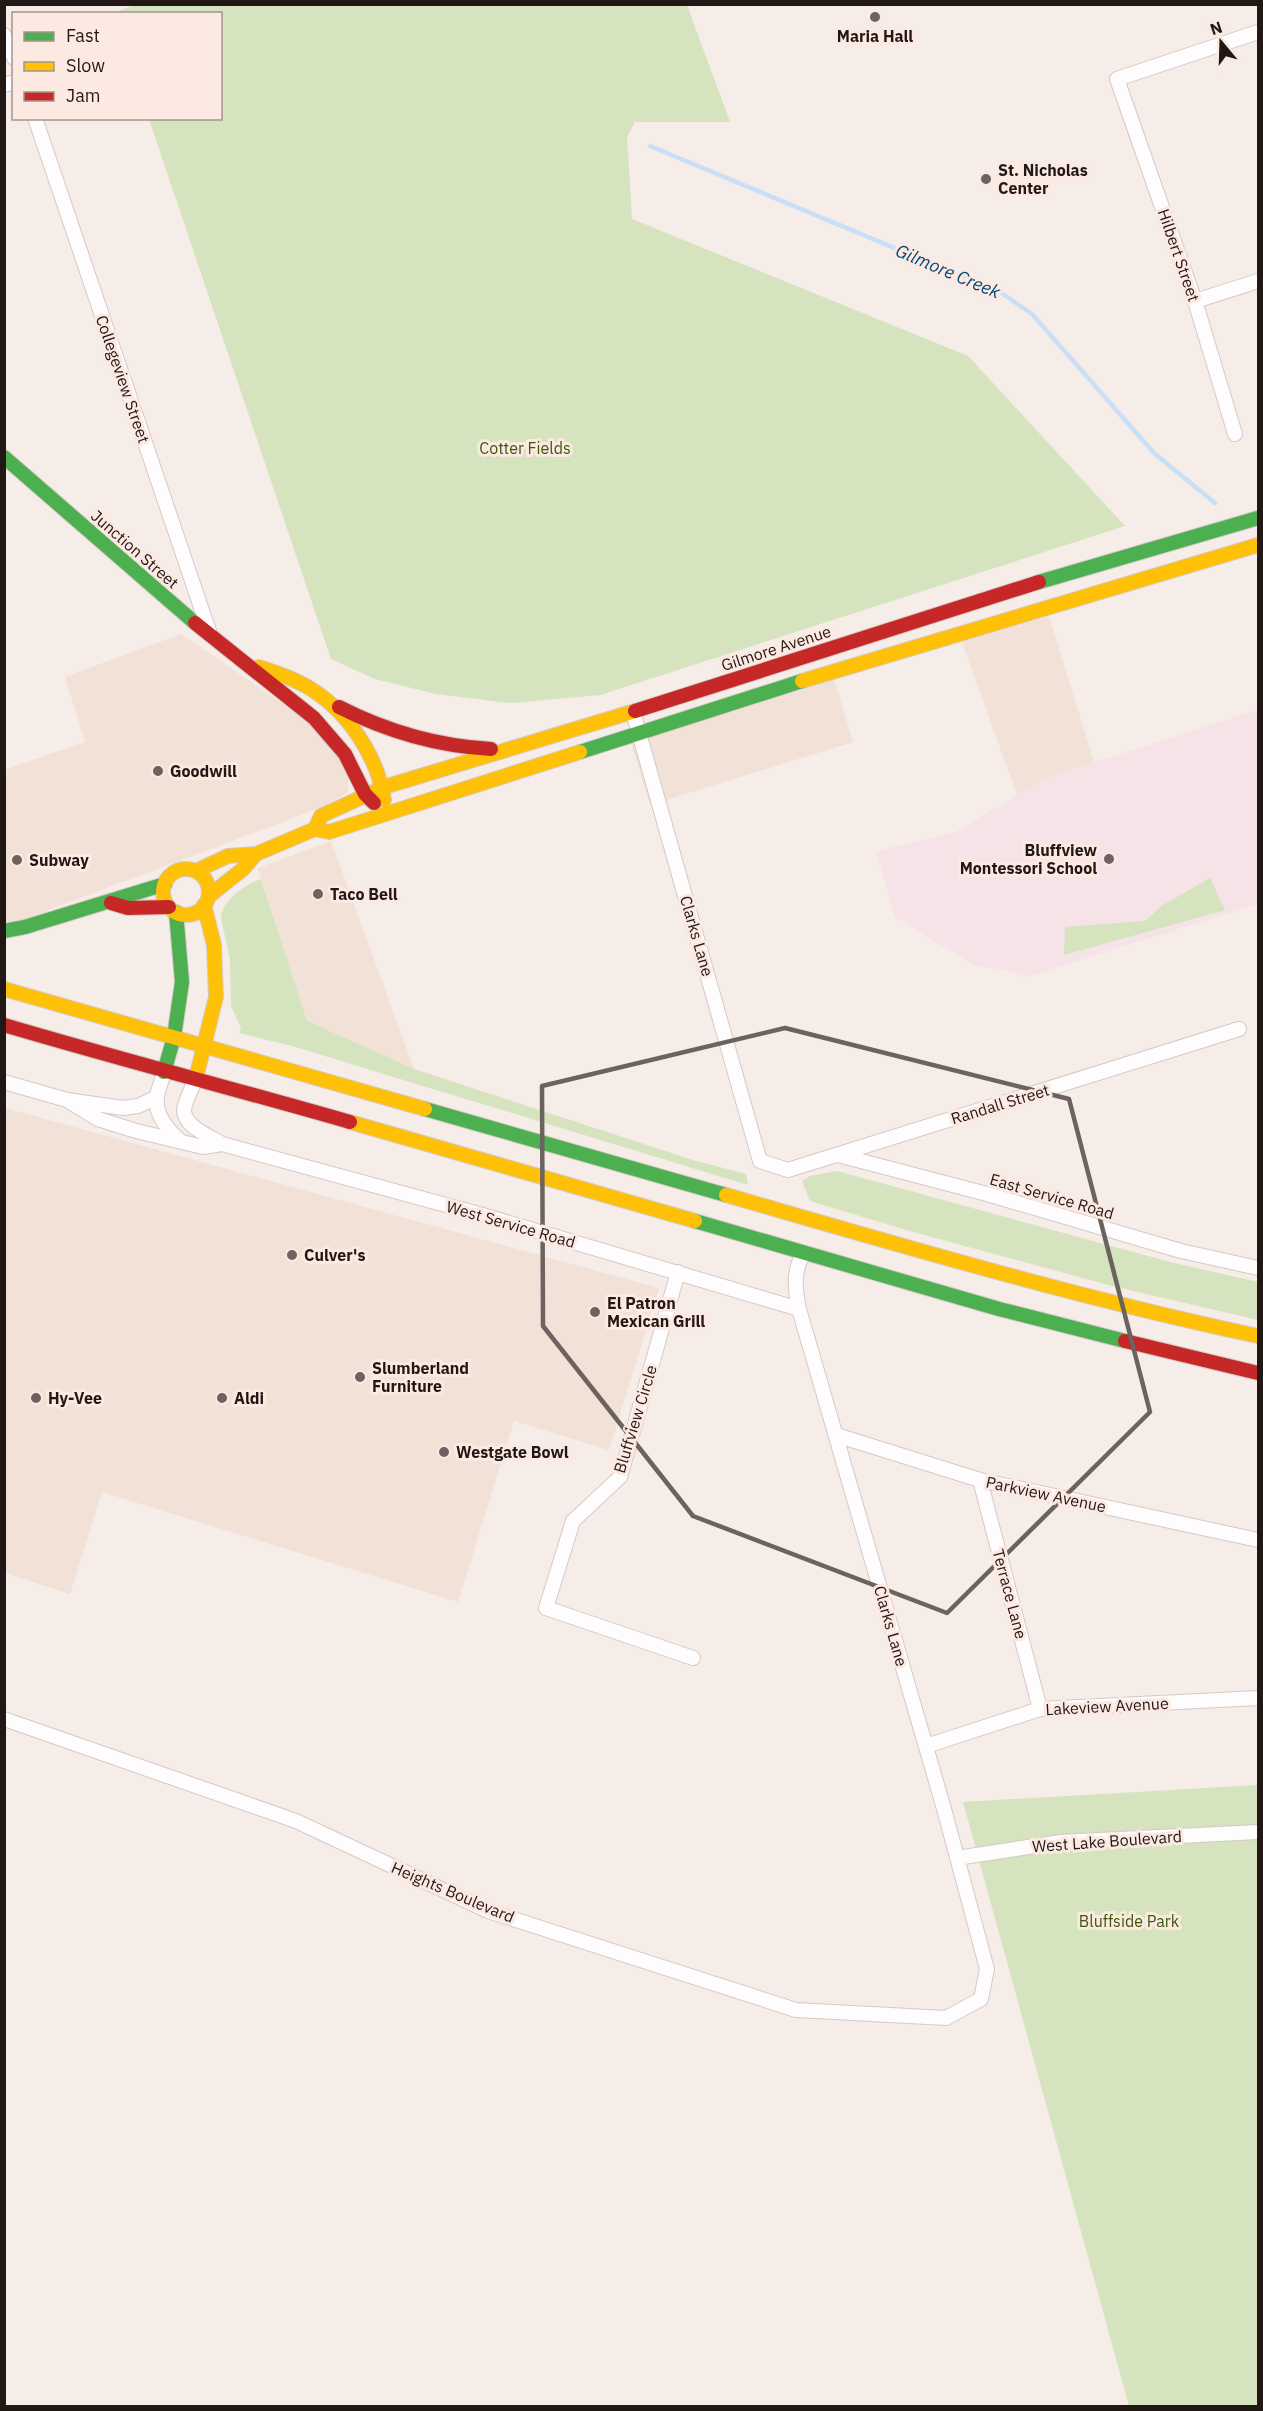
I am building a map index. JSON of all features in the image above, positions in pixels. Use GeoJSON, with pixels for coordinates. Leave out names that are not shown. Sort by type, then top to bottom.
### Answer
{"type":"FeatureCollection","features":[{"type":"Feature","properties":{"kind":"main road","name":"Junction Street"},"geometry":{"type":"LineString","coordinates":[[4,457],[212,638],[314,718],[345,754],[365,794],[384,814]]}},
{"type":"Feature","properties":{"kind":"main road","name":"Gilmore Avenue"},"geometry":{"type":"LineString","coordinates":[[315,829],[321,816],[384,787],[633,711],[1007,591],[1258,518]]}},
{"type":"Feature","properties":{"kind":"main road","name":"Gilmore Avenue"},"geometry":{"type":"LineString","coordinates":[[165,884],[169,878],[181,870],[196,871],[228,856],[256,854],[315,829],[329,832],[847,668],[1258,545]]}},
{"type":"Feature","properties":{"kind":"main road","name":"Junction Street"},"geometry":{"type":"LineString","coordinates":[[245,662],[295,681],[319,696],[362,742],[384,787],[384,814]]}},
{"type":"Feature","properties":{"kind":"main road"},"geometry":{"type":"LineString","coordinates":[[319,696],[362,720],[417,740],[457,748],[508,749]]}},
{"type":"Feature","properties":{"kind":"main road","name":"Gilmore Avenue"},"geometry":{"type":"LineString","coordinates":[[173,909],[187,915],[195,913],[256,854]]}},
{"type":"Feature","properties":{"kind":"main road"},"geometry":{"type":"LineString","coordinates":[[196,871],[207,882],[206,901],[214,945],[216,974],[216,997],[196,1078]]}},
{"type":"Feature","properties":{"kind":"main road"},"geometry":{"type":"LineString","coordinates":[[4,931],[165,884],[164,899],[173,909],[183,974],[174,1038],[164,1072]]}},
{"type":"Feature","properties":{"kind":"main road"},"geometry":{"type":"LineString","coordinates":[[108,902],[128,908],[173,909]]}},
{"type":"Feature","properties":{"kind":"main road"},"geometry":{"type":"LineString","coordinates":[[4,989],[1056,1289],[1258,1336]]}},
{"type":"Feature","properties":{"kind":"main road"},"geometry":{"type":"LineString","coordinates":[[4,1025],[164,1072],[196,1078],[803,1254],[1110,1338],[1258,1372]]}},
{"type":"Feature","properties":{"kind":"main road"},"geometry":{"type":"LineString","coordinates":[[803,1254],[810,1245],[829,1234],[855,1231]]}},
{"type":"Feature","properties":{"kind":"street","name":"Hilbert Street"},"geometry":{"type":"LineString","coordinates":[[1235,434],[1195,301],[1117,79],[1258,32]]}},
{"type":"Feature","properties":{"kind":"street"},"geometry":{"type":"LineString","coordinates":[[4,35],[12,53]]}},
{"type":"Feature","properties":{"kind":"street","name":"Collegeview Street"},"geometry":{"type":"LineString","coordinates":[[36,120],[212,638]]}},
{"type":"Feature","properties":{"kind":"street"},"geometry":{"type":"LineString","coordinates":[[1195,301],[1258,280]]}},
{"type":"Feature","properties":{"kind":"street","name":"Clarks Lane"},"geometry":{"type":"LineString","coordinates":[[633,711],[760,1161]]}},
{"type":"Feature","properties":{"kind":"street","name":"Randall Street"},"geometry":{"type":"LineString","coordinates":[[760,1161],[788,1170],[1239,1029]]}},
{"type":"Feature","properties":{"kind":"street"},"geometry":{"type":"LineString","coordinates":[[164,1072],[157,1097],[163,1122],[180,1140]]}},
{"type":"Feature","properties":{"kind":"street","name":"West Service Road"},"geometry":{"type":"LineString","coordinates":[[196,1078],[184,1108],[186,1119],[222,1144],[450,1206],[799,1309]]}},
{"type":"Feature","properties":{"kind":"street","name":"West Service Road"},"geometry":{"type":"LineString","coordinates":[[4,1082],[67,1100],[129,1108],[157,1097]]}},
{"type":"Feature","properties":{"kind":"street","name":"West Service Road"},"geometry":{"type":"LineString","coordinates":[[67,1100],[98,1119],[136,1131],[203,1147],[222,1144]]}},
{"type":"Feature","properties":{"kind":"street","name":"East Service Road"},"geometry":{"type":"LineString","coordinates":[[837,1155],[987,1194],[1181,1251],[1258,1268]]}},
{"type":"Feature","properties":{"kind":"street","name":"Clarks Lane"},"geometry":{"type":"LineString","coordinates":[[803,1254],[795,1279],[799,1309],[926,1746],[987,1968],[981,2000]]}},
{"type":"Feature","properties":{"kind":"street","name":"Bluffview Circle"},"geometry":{"type":"LineString","coordinates":[[678,1272],[620,1477],[573,1521],[546,1608],[693,1658]]}},
{"type":"Feature","properties":{"kind":"street","name":"Parkview Avenue"},"geometry":{"type":"LineString","coordinates":[[836,1435],[980,1480],[1258,1539]]}},
{"type":"Feature","properties":{"kind":"street","name":"Terrace Lane"},"geometry":{"type":"LineString","coordinates":[[980,1480],[1040,1709]]}},
{"type":"Feature","properties":{"kind":"street","name":"Lakeview Avenue"},"geometry":{"type":"LineString","coordinates":[[926,1746],[1040,1709],[1258,1698]]}},
{"type":"Feature","properties":{"kind":"street","name":"Heights Boulevard"},"geometry":{"type":"LineString","coordinates":[[4,1719],[296,1821],[488,1911],[796,2010],[946,2018],[981,2000]]}},
{"type":"Feature","properties":{"kind":"street","name":"West Lake Boulevard"},"geometry":{"type":"LineString","coordinates":[[957,1858],[1061,1842],[1258,1832]]}},
{"type":"Feature","properties":{"kind":"highlighted area"},"geometry":{"type":"Polygon","coordinates":[[[785,1028],[1069,1099],[1150,1412],[947,1613],[693,1516],[543,1326],[542,1086],[785,1028]]]}},
{"type":"Feature","properties":{"kind":"shaded area"},"geometry":{"type":"Polygon","coordinates":[[[1049,616],[1094,762],[1046,778],[1017,795],[962,642],[1049,616]]]}},
{"type":"Feature","properties":{"kind":"shaded area"},"geometry":{"type":"Polygon","coordinates":[[[181,634],[311,723],[337,753],[348,777],[348,792],[325,806],[16,922],[5,922],[4,770],[85,742],[65,677],[181,634]]]}},
{"type":"Feature","properties":{"kind":"shaded area"},"geometry":{"type":"Polygon","coordinates":[[[834,680],[853,742],[650,805],[631,743],[834,680]]]}},
{"type":"Feature","properties":{"kind":"shaded area"},"geometry":{"type":"Polygon","coordinates":[[[1258,710],[1258,904],[1026,977],[1009,971],[974,965],[895,917],[876,851],[954,833],[1046,778],[1258,710]]]}},
{"type":"Feature","properties":{"kind":"shaded area"},"geometry":{"type":"Polygon","coordinates":[[[331,841],[414,1069],[309,1028],[258,868],[331,841]]]}},
{"type":"Feature","properties":{"kind":"shaded area"},"geometry":{"type":"Polygon","coordinates":[[[5,1108],[659,1288],[609,1450],[514,1421],[458,1602],[102,1492],[70,1594],[5,1573],[5,1108]]]}},
{"type":"Feature","properties":{"kind":"green space","name":"Cotter Fields"},"geometry":{"type":"Polygon","coordinates":[[[136,4],[687,5],[730,122],[635,122],[627,137],[632,219],[968,356],[1125,526],[600,695],[511,703],[436,694],[375,679],[331,659],[149,120],[222,120],[222,12],[116,12],[136,4]]]}},
{"type":"Feature","properties":{"kind":"green space"},"geometry":{"type":"Polygon","coordinates":[[[1210,878],[1225,910],[1064,955],[1065,927],[1145,921],[1163,905],[1210,878]]]}},
{"type":"Feature","properties":{"kind":"green space"},"geometry":{"type":"Polygon","coordinates":[[[261,879],[307,1021],[414,1069],[693,1160],[746,1174],[748,1185],[292,1046],[239,1033],[241,1028],[231,1006],[230,960],[221,918],[226,905],[235,894],[261,879]]]}},
{"type":"Feature","properties":{"kind":"green space"},"geometry":{"type":"Polygon","coordinates":[[[837,1171],[1170,1262],[1258,1282],[1258,1320],[1112,1286],[810,1201],[802,1181],[810,1176],[837,1171]]]}},
{"type":"Feature","properties":{"kind":"green space","name":"Bluffside Park"},"geometry":{"type":"Polygon","coordinates":[[[1258,1785],[1258,2406],[1129,2406],[963,1802],[1258,1785]]]}},
{"type":"Feature","properties":{"kind":"waterway","name":"Gilmore Creek"},"geometry":{"type":"LineString","coordinates":[[650,146],[1000,292],[1032,314],[1154,453],[1215,503]]}},
{"type":"Feature","properties":{"kind":"traffic: fast"},"geometry":{"type":"LineString","coordinates":[[4,457],[195,623]]}},
{"type":"Feature","properties":{"kind":"traffic: fast"},"geometry":{"type":"LineString","coordinates":[[1039,582],[1258,518]]}},
{"type":"Feature","properties":{"kind":"traffic: fast"},"geometry":{"type":"LineString","coordinates":[[580,752],[802,681]]}},
{"type":"Feature","properties":{"kind":"traffic: fast"},"geometry":{"type":"LineString","coordinates":[[4,931],[25,927],[165,884]]}},
{"type":"Feature","properties":{"kind":"traffic: fast"},"geometry":{"type":"LineString","coordinates":[[164,1072],[174,1037],[182,982],[176,912]]}},
{"type":"Feature","properties":{"kind":"traffic: fast"},"geometry":{"type":"LineString","coordinates":[[425,1109],[726,1195]]}},
{"type":"Feature","properties":{"kind":"traffic: fast"},"geometry":{"type":"LineString","coordinates":[[695,1221],[999,1309],[1125,1341]]}},
{"type":"Feature","properties":{"kind":"traffic: slow"},"geometry":{"type":"LineString","coordinates":[[802,681],[1258,545]]}},
{"type":"Feature","properties":{"kind":"traffic: slow"},"geometry":{"type":"LineString","coordinates":[[259,667],[305,685],[337,710],[349,723],[368,752],[381,784],[384,800]]}},
{"type":"Feature","properties":{"kind":"traffic: slow"},"geometry":{"type":"LineString","coordinates":[[315,829],[321,816],[384,787],[635,711]]}},
{"type":"Feature","properties":{"kind":"traffic: slow"},"geometry":{"type":"LineString","coordinates":[[196,871],[228,856],[256,854],[315,829],[329,832],[580,752]]}},
{"type":"Feature","properties":{"kind":"traffic: slow"},"geometry":{"type":"LineString","coordinates":[[209,896],[243,869],[256,854]]}},
{"type":"Feature","properties":{"kind":"traffic: slow"},"geometry":{"type":"LineString","coordinates":[[186,869],[202,876],[209,892],[202,908],[186,915],[170,908],[163,892],[170,876],[186,869]]}},
{"type":"Feature","properties":{"kind":"traffic: slow"},"geometry":{"type":"LineString","coordinates":[[196,1078],[216,997],[214,945],[204,905]]}},
{"type":"Feature","properties":{"kind":"traffic: slow"},"geometry":{"type":"LineString","coordinates":[[4,989],[425,1109]]}},
{"type":"Feature","properties":{"kind":"traffic: slow"},"geometry":{"type":"LineString","coordinates":[[350,1122],[695,1221]]}},
{"type":"Feature","properties":{"kind":"traffic: slow"},"geometry":{"type":"LineString","coordinates":[[726,1195],[1057,1288],[1258,1336]]}},
{"type":"Feature","properties":{"kind":"traffic: jam"},"geometry":{"type":"LineString","coordinates":[[635,711],[1039,582]]}},
{"type":"Feature","properties":{"kind":"traffic: jam"},"geometry":{"type":"LineString","coordinates":[[195,623],[314,718],[345,754],[365,794],[374,803]]}},
{"type":"Feature","properties":{"kind":"traffic: jam"},"geometry":{"type":"LineString","coordinates":[[339,707],[376,724],[413,736],[451,745],[491,749]]}},
{"type":"Feature","properties":{"kind":"traffic: jam"},"geometry":{"type":"LineString","coordinates":[[111,903],[128,908],[169,907]]}},
{"type":"Feature","properties":{"kind":"traffic: jam"},"geometry":{"type":"LineString","coordinates":[[4,1025],[350,1122]]}},
{"type":"Feature","properties":{"kind":"traffic: jam"},"geometry":{"type":"LineString","coordinates":[[1125,1341],[1258,1373]]}},
{"type":"Feature","properties":{"kind":"place","name":"Maria Hall"},"geometry":{"type":"Point","coordinates":[875,17]}},
{"type":"Feature","properties":{"kind":"place","name":"St. Nicholas Center"},"geometry":{"type":"Point","coordinates":[986,179]}},
{"type":"Feature","properties":{"kind":"place","name":"Goodwill"},"geometry":{"type":"Point","coordinates":[158,771]}},
{"type":"Feature","properties":{"kind":"place","name":"Bluffview Montessori School"},"geometry":{"type":"Point","coordinates":[1109,859]}},
{"type":"Feature","properties":{"kind":"place","name":"Subway"},"geometry":{"type":"Point","coordinates":[17,860]}},
{"type":"Feature","properties":{"kind":"place","name":"Taco Bell"},"geometry":{"type":"Point","coordinates":[318,894]}},
{"type":"Feature","properties":{"kind":"place","name":"Culver's"},"geometry":{"type":"Point","coordinates":[292,1255]}},
{"type":"Feature","properties":{"kind":"place","name":"El Patron Mexican Grill"},"geometry":{"type":"Point","coordinates":[595,1312]}},
{"type":"Feature","properties":{"kind":"place","name":"Slumberland Furniture"},"geometry":{"type":"Point","coordinates":[360,1377]}},
{"type":"Feature","properties":{"kind":"place","name":"Hy-Vee"},"geometry":{"type":"Point","coordinates":[36,1398]}},
{"type":"Feature","properties":{"kind":"place","name":"Aldi"},"geometry":{"type":"Point","coordinates":[222,1398]}},
{"type":"Feature","properties":{"kind":"place","name":"Westgate Bowl"},"geometry":{"type":"Point","coordinates":[444,1452]}}]}
